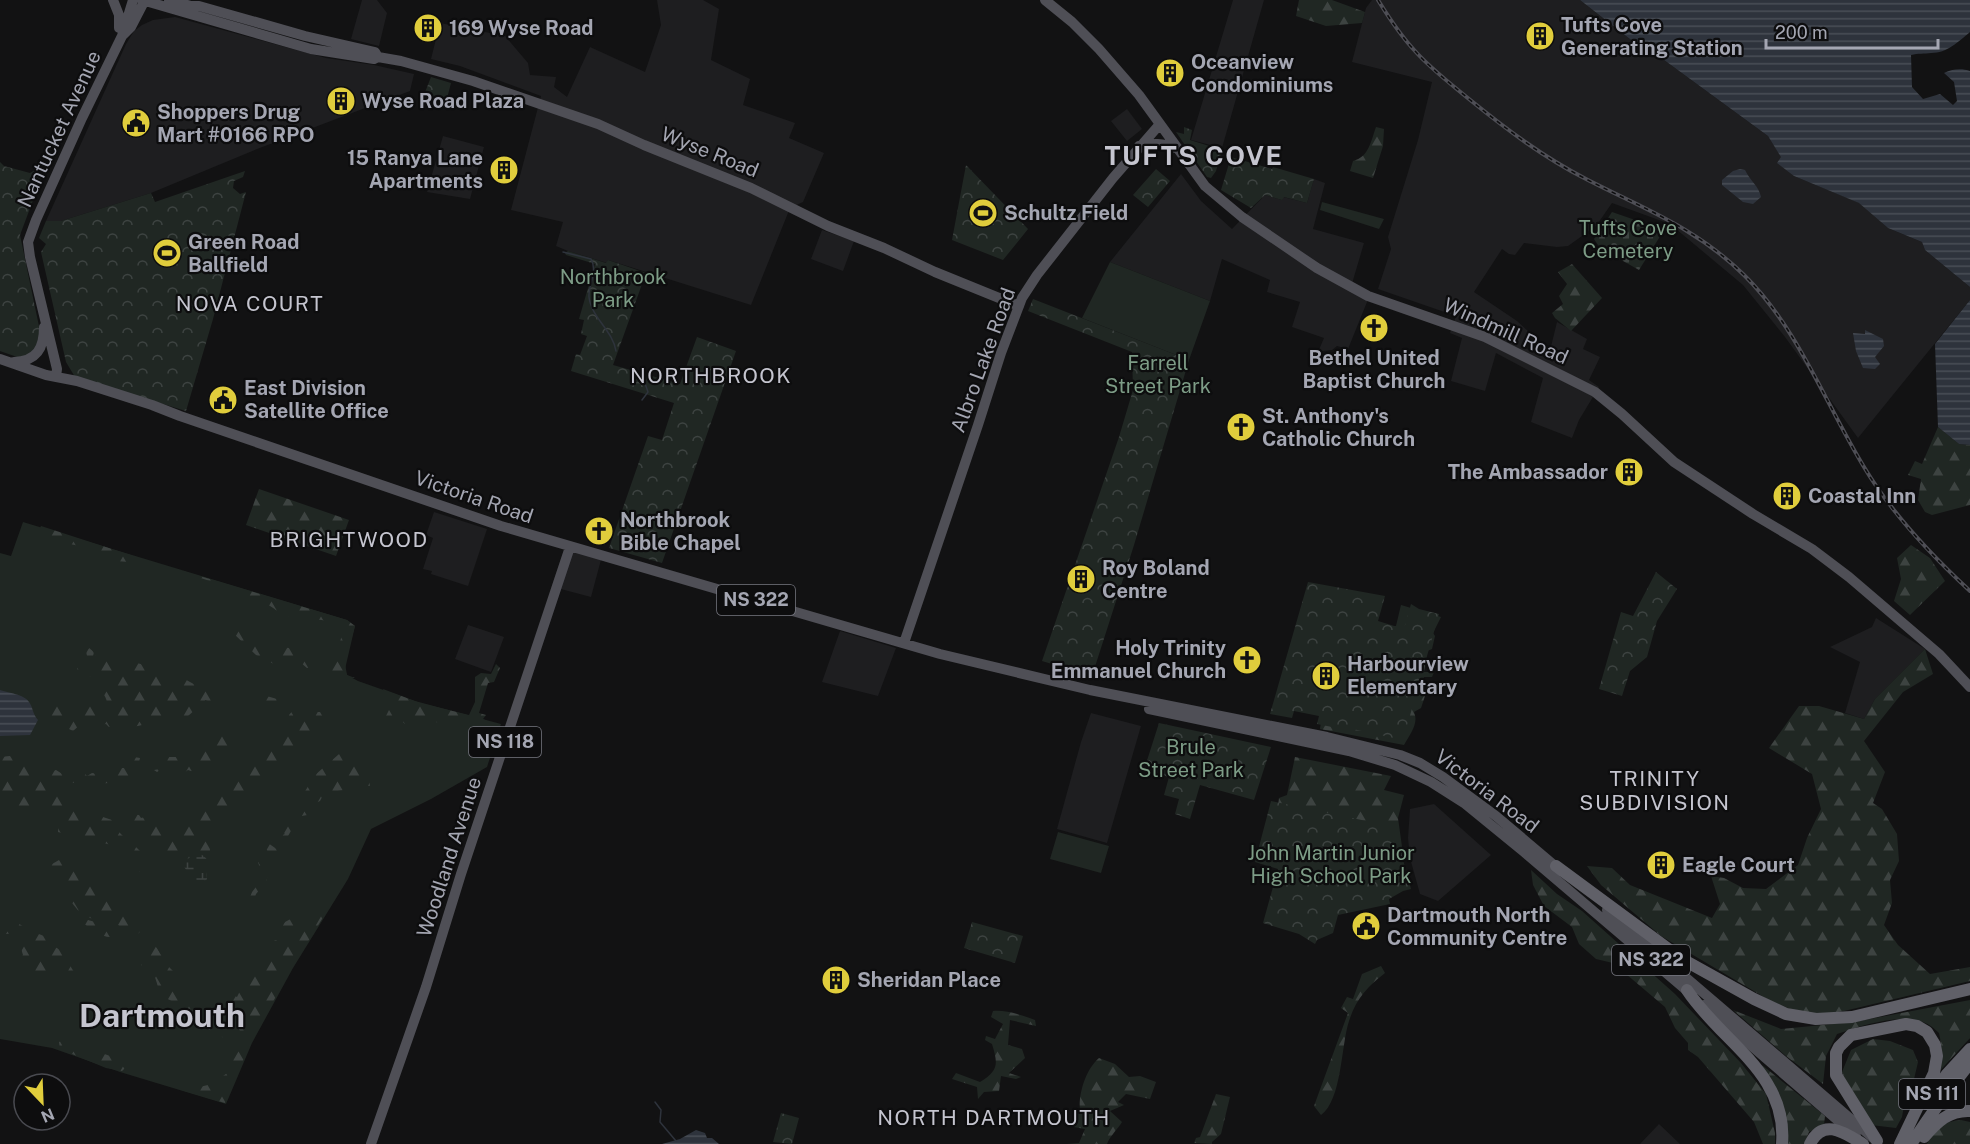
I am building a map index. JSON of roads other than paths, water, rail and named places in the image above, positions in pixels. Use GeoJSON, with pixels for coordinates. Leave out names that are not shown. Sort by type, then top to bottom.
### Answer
{"type":"FeatureCollection","features":[{"type":"Feature","properties":{"kind":"highway"},"geometry":{"type":"LineString","coordinates":[[1556,866],[1682,959],[1786,1014],[1816,1019],[1844,1018],[1970,989]]}},
{"type":"Feature","properties":{"kind":"highway"},"geometry":{"type":"LineString","coordinates":[[1687,990],[1698,1008],[1753,1062],[1772,1089],[1780,1111],[1782,1144]]}},
{"type":"Feature","properties":{"kind":"highway"},"geometry":{"type":"LineString","coordinates":[[1871,1143],[1836,1075],[1836,1053],[1851,1035],[1906,1024],[1917,1026],[1927,1032],[1935,1045],[1937,1056],[1934,1073],[1900,1144]]}},
{"type":"Feature","properties":{"kind":"highway","name":"NS 111"},"geometry":{"type":"LineString","coordinates":[[1900,1144],[1937,1087],[1970,1049]]}},
{"type":"Feature","properties":{"kind":"highway","name":"NS 111"},"geometry":{"type":"LineString","coordinates":[[1911,1144],[1970,1063]]}},
{"type":"Feature","properties":{"kind":"highway"},"geometry":{"type":"LineString","coordinates":[[1917,1144],[1946,1116],[1960,1111],[1970,1111]]}},
{"type":"Feature","properties":{"kind":"highway"},"geometry":{"type":"LineString","coordinates":[[1810,1144],[1817,1134],[1833,1129],[1871,1143]]}},
{"type":"Feature","properties":{"kind":"main road"},"geometry":{"type":"LineString","coordinates":[[113,0],[119,15],[118,25],[122,36]]}},
{"type":"Feature","properties":{"kind":"main road","name":"Nantucket Avenue"},"geometry":{"type":"LineString","coordinates":[[56,377],[57,369],[52,346],[28,251],[30,236],[82,117],[122,36],[133,0]]}},
{"type":"Feature","properties":{"kind":"main road","name":"Nantucket Avenue"},"geometry":{"type":"LineString","coordinates":[[122,36],[131,27],[144,0]]}},
{"type":"Feature","properties":{"kind":"main road","name":"Wyse Road"},"geometry":{"type":"LineString","coordinates":[[144,0],[311,49],[401,61],[481,83],[598,124],[751,188],[828,226],[1019,306]]}},
{"type":"Feature","properties":{"kind":"main road","name":"Wyse Road"},"geometry":{"type":"LineString","coordinates":[[169,0],[375,52],[378,57]]}},
{"type":"Feature","properties":{"kind":"main road"},"geometry":{"type":"LineString","coordinates":[[187,0],[200,6]]}},
{"type":"Feature","properties":{"kind":"main road","name":"Windmill Road"},"geometry":{"type":"LineString","coordinates":[[1045,0],[1072,22],[1099,49],[1139,95],[1205,186],[1242,217],[1317,268],[1373,298],[1485,337],[1595,392],[1674,462],[1753,514],[1812,549],[1849,577],[1939,654],[1970,687]]}},
{"type":"Feature","properties":{"kind":"main road","name":"Albro Lake Road"},"geometry":{"type":"LineString","coordinates":[[904,643],[1000,353],[1019,306],[1037,275],[1139,146],[1160,124]]}},
{"type":"Feature","properties":{"kind":"main road"},"geometry":{"type":"LineString","coordinates":[[1139,146],[1157,144],[1176,148]]}},
{"type":"Feature","properties":{"kind":"main road"},"geometry":{"type":"LineString","coordinates":[[5,360],[25,362],[38,353],[44,335],[45,318]]}},
{"type":"Feature","properties":{"kind":"main road"},"geometry":{"type":"LineString","coordinates":[[52,346],[68,372],[77,381]]}},
{"type":"Feature","properties":{"kind":"main road","name":"Victoria Road"},"geometry":{"type":"LineString","coordinates":[[5,360],[152,405],[546,540],[940,654],[1090,690],[1327,738],[1400,755],[1420,763],[1496,816],[1556,866],[1871,1143]]}},
{"type":"Feature","properties":{"kind":"main road"},"geometry":{"type":"LineString","coordinates":[[546,540],[555,546],[565,562]]}},
{"type":"Feature","properties":{"kind":"main road","name":"Woodland Avenue"},"geometry":{"type":"LineString","coordinates":[[371,1144],[426,987],[461,874],[570,546]]}},
{"type":"Feature","properties":{"kind":"main road"},"geometry":{"type":"LineString","coordinates":[[913,613],[914,635],[924,649]]}},
{"type":"Feature","properties":{"kind":"main road","name":"Victoria Road"},"geometry":{"type":"LineString","coordinates":[[940,654],[973,668],[1038,684],[1349,751],[1395,765],[1440,787],[1464,803],[1871,1143]]}},
{"type":"Feature","properties":{"kind":"waterway"},"geometry":{"type":"LineString","coordinates":[[563,252],[591,259],[594,268],[589,297],[616,351]]}},
{"type":"Feature","properties":{"kind":"waterway"},"geometry":{"type":"LineString","coordinates":[[642,375],[648,392],[642,400]]}},
{"type":"Feature","properties":{"kind":"waterway"},"geometry":{"type":"LineString","coordinates":[[655,1102],[661,1110],[660,1122],[676,1141]]}},
{"type":"Feature","properties":{"kind":"railway"},"geometry":{"type":"LineString","coordinates":[[1378,0],[1400,33],[1421,58],[1511,132],[1586,179],[1688,231],[1726,258],[1744,275],[1780,318],[1810,367],[1864,467],[1887,501],[1926,548],[1970,591]]}},
{"type":"Feature","properties":{"kind":"place","name":"169 Wyse Road"},"geometry":{"type":"Point","coordinates":[428,28]}},
{"type":"Feature","properties":{"kind":"place","name":"Tufts Cove Generating Station"},"geometry":{"type":"Point","coordinates":[1540,36]}},
{"type":"Feature","properties":{"kind":"place","name":"Oceanview Condominiums"},"geometry":{"type":"Point","coordinates":[1170,73]}},
{"type":"Feature","properties":{"kind":"place","name":"Wyse Road Plaza"},"geometry":{"type":"Point","coordinates":[341,101]}},
{"type":"Feature","properties":{"kind":"place","name":"Shoppers Drug Mart #0166 RPO"},"geometry":{"type":"Point","coordinates":[136,123]}},
{"type":"Feature","properties":{"kind":"place","name":"15 Ranya Lane Apartments"},"geometry":{"type":"Point","coordinates":[504,170]}},
{"type":"Feature","properties":{"kind":"place","name":"Schultz Field"},"geometry":{"type":"Point","coordinates":[983,213]}},
{"type":"Feature","properties":{"kind":"place","name":"Green Road Ballfield"},"geometry":{"type":"Point","coordinates":[167,253]}},
{"type":"Feature","properties":{"kind":"place","name":"Bethel United Baptist Church"},"geometry":{"type":"Point","coordinates":[1374,328]}},
{"type":"Feature","properties":{"kind":"place","name":"East Division Satellite Office"},"geometry":{"type":"Point","coordinates":[223,400]}},
{"type":"Feature","properties":{"kind":"place","name":"St. Anthony's Catholic Church"},"geometry":{"type":"Point","coordinates":[1241,427]}},
{"type":"Feature","properties":{"kind":"place","name":"The Ambassador"},"geometry":{"type":"Point","coordinates":[1629,472]}},
{"type":"Feature","properties":{"kind":"place","name":"Coastal Inn"},"geometry":{"type":"Point","coordinates":[1787,496]}},
{"type":"Feature","properties":{"kind":"place","name":"Northbrook Bible Chapel"},"geometry":{"type":"Point","coordinates":[599,531]}},
{"type":"Feature","properties":{"kind":"place","name":"Roy Boland Centre"},"geometry":{"type":"Point","coordinates":[1081,579]}},
{"type":"Feature","properties":{"kind":"place","name":"Holy Trinity Emmanuel Church"},"geometry":{"type":"Point","coordinates":[1247,660]}},
{"type":"Feature","properties":{"kind":"place","name":"Harbourview Elementary"},"geometry":{"type":"Point","coordinates":[1326,676]}},
{"type":"Feature","properties":{"kind":"place","name":"Eagle Court"},"geometry":{"type":"Point","coordinates":[1661,865]}},
{"type":"Feature","properties":{"kind":"place","name":"Dartmouth North Community Centre"},"geometry":{"type":"Point","coordinates":[1366,926]}},
{"type":"Feature","properties":{"kind":"place","name":"Sheridan Place"},"geometry":{"type":"Point","coordinates":[836,980]}},
{"type":"Feature","properties":{"kind":"district","name":"TUFTS COVE"},"geometry":{"type":"Point","coordinates":[1194,156]}},
{"type":"Feature","properties":{"kind":"district","name":"NOVA COURT"},"geometry":{"type":"Point","coordinates":[250,304]}},
{"type":"Feature","properties":{"kind":"district","name":"NORTHBROOK"},"geometry":{"type":"Point","coordinates":[711,376]}},
{"type":"Feature","properties":{"kind":"district","name":"BRIGHTWOOD"},"geometry":{"type":"Point","coordinates":[349,540]}},
{"type":"Feature","properties":{"kind":"district","name":"TRINITY SUBDIVISION"},"geometry":{"type":"Point","coordinates":[1655,791]}},
{"type":"Feature","properties":{"kind":"district","name":"Dartmouth"},"geometry":{"type":"Point","coordinates":[162,1016]}},
{"type":"Feature","properties":{"kind":"district","name":"NORTH DARTMOUTH"},"geometry":{"type":"Point","coordinates":[994,1118]}},
{"type":"Feature","properties":{"kind":"park label","name":"Tufts Cove Cemetery"},"geometry":{"type":"Point","coordinates":[1628,240]}},
{"type":"Feature","properties":{"kind":"park label","name":"Northbrook Park"},"geometry":{"type":"Point","coordinates":[613,288]}},
{"type":"Feature","properties":{"kind":"park label","name":"Farrell Street Park"},"geometry":{"type":"Point","coordinates":[1158,374]}},
{"type":"Feature","properties":{"kind":"park label","name":"Brule Street Park"},"geometry":{"type":"Point","coordinates":[1191,758]}},
{"type":"Feature","properties":{"kind":"park label","name":"John Martin Junior High School Park"},"geometry":{"type":"Point","coordinates":[1331,864]}}]}
